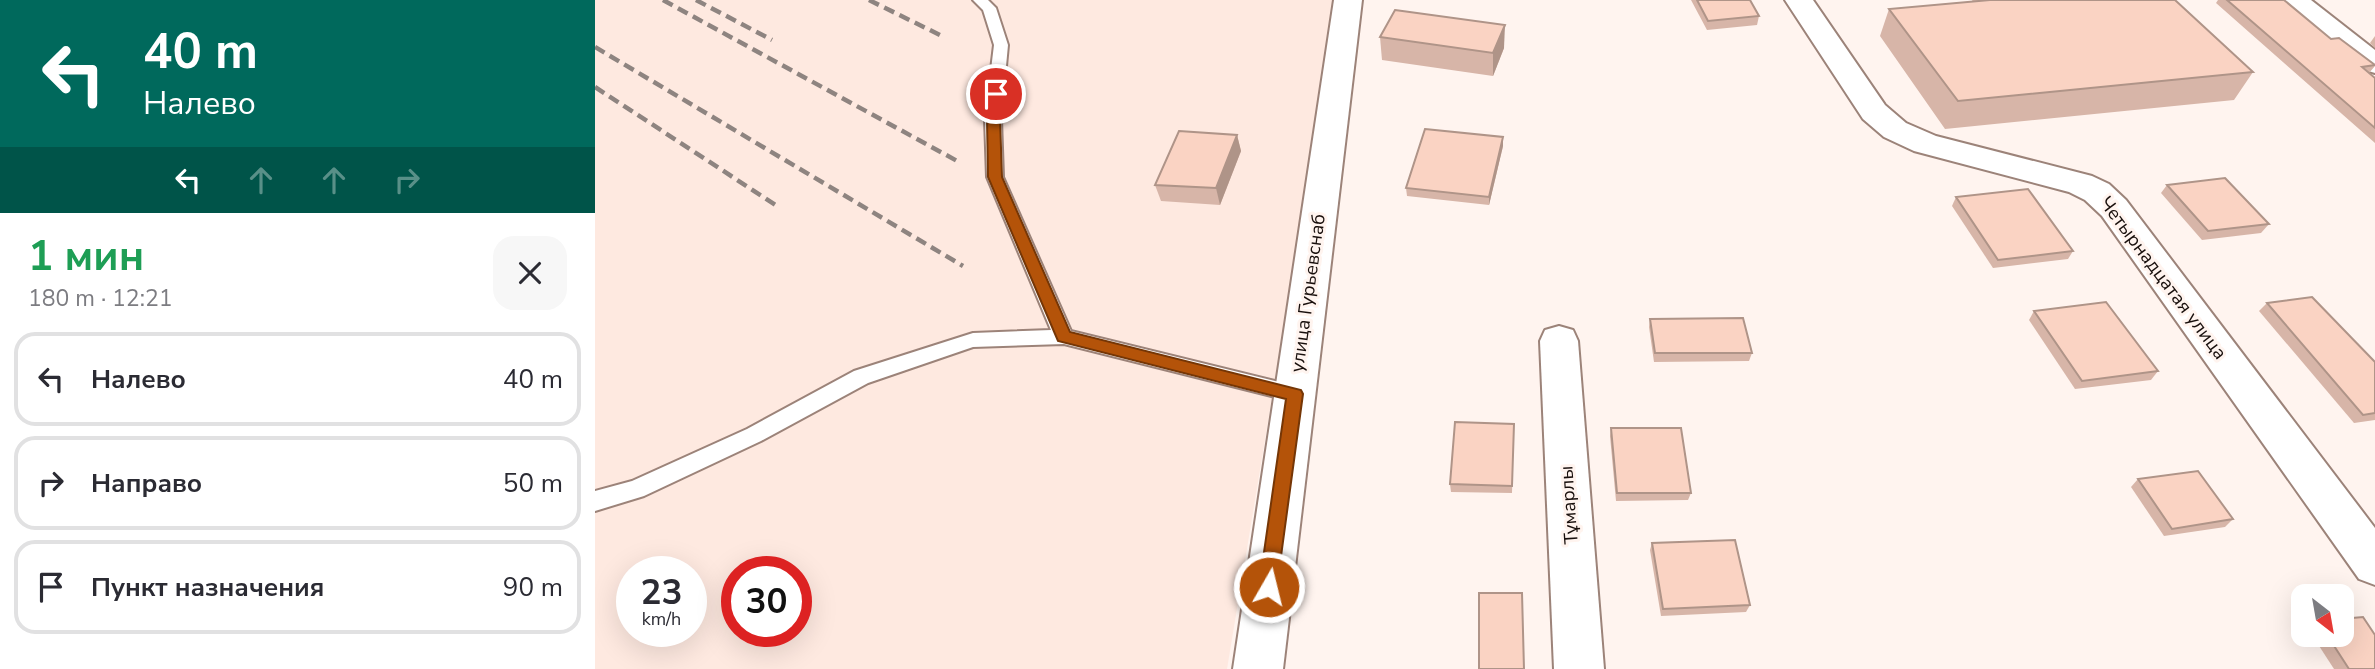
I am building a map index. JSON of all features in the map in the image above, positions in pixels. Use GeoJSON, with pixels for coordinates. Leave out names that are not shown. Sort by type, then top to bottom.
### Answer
{"type":"FeatureCollection","features":[{"type":"Feature","properties":{"kind":"street","name":"улица Гурьевснаб"},"geometry":{"type":"LineString","coordinates":[[1258,669],[1348,0]]}},
{"type":"Feature","properties":{"kind":"street","name":"Четырнадцатая улица"},"geometry":{"type":"LineString","coordinates":[[1799,0],[1874,111],[1895,130],[1925,144],[2080,184],[2097,192],[2114,208],[2375,564]]}},
{"type":"Feature","properties":{"kind":"street"},"geometry":{"type":"LineString","coordinates":[[2294,0],[2375,64]]}},
{"type":"Feature","properties":{"kind":"street","name":"Тұмарлы"},"geometry":{"type":"LineString","coordinates":[[1559,341],[1579,669]]}},
{"type":"Feature","properties":{"kind":"lane"},"geometry":{"type":"LineString","coordinates":[[980,0],[989,8],[1001,45],[993,119],[995,177],[1064,337]]}},
{"type":"Feature","properties":{"kind":"lane"},"geometry":{"type":"LineString","coordinates":[[595,501],[636,489],[754,435],[861,377],[973,340],[1064,337],[1295,394]]}},
{"type":"Feature","properties":{"kind":"shaded area"},"geometry":{"type":"Polygon","coordinates":[[[595,0],[1338,0],[1227,669],[595,669],[595,0]]]}},
{"type":"Feature","properties":{"kind":"building"},"geometry":{"type":"Polygon","coordinates":[[[1697,0],[1750,0],[1759,16],[1708,21],[1697,0]]]}},
{"type":"Feature","properties":{"kind":"building"},"geometry":{"type":"Polygon","coordinates":[[[1990,0],[2175,0],[2253,72],[1958,101],[1889,9],[1990,0]]]}},
{"type":"Feature","properties":{"kind":"building"},"geometry":{"type":"Polygon","coordinates":[[[2227,0],[2284,0],[2331,39],[2339,38],[2375,65],[2362,67],[2375,78],[2375,128],[2227,0]]]}},
{"type":"Feature","properties":{"kind":"building"},"geometry":{"type":"Polygon","coordinates":[[[1395,10],[1505,25],[1493,53],[1380,37],[1395,10]]]}},
{"type":"Feature","properties":{"kind":"building"},"geometry":{"type":"Polygon","coordinates":[[[1425,129],[1503,137],[1489,197],[1406,188],[1425,129]]]}},
{"type":"Feature","properties":{"kind":"building"},"geometry":{"type":"Polygon","coordinates":[[[1179,131],[1237,135],[1216,188],[1155,185],[1179,131]]]}},
{"type":"Feature","properties":{"kind":"building"},"geometry":{"type":"Polygon","coordinates":[[[2225,178],[2269,224],[2208,231],[2167,185],[2225,178]]]}},
{"type":"Feature","properties":{"kind":"building"},"geometry":{"type":"Polygon","coordinates":[[[2028,189],[2073,251],[1998,260],[1956,197],[2028,189]]]}},
{"type":"Feature","properties":{"kind":"building"},"geometry":{"type":"Polygon","coordinates":[[[2312,297],[2375,362],[2375,413],[2363,415],[2267,303],[2312,297]]]}},
{"type":"Feature","properties":{"kind":"building"},"geometry":{"type":"Polygon","coordinates":[[[2106,302],[2158,371],[2082,381],[2034,311],[2106,302]]]}},
{"type":"Feature","properties":{"kind":"building"},"geometry":{"type":"Polygon","coordinates":[[[1743,318],[1752,353],[1655,353],[1650,319],[1743,318]]]}},
{"type":"Feature","properties":{"kind":"building"},"geometry":{"type":"Polygon","coordinates":[[[1455,422],[1514,424],[1512,486],[1450,484],[1455,422]]]}},
{"type":"Feature","properties":{"kind":"building"},"geometry":{"type":"Polygon","coordinates":[[[1611,428],[1681,428],[1691,493],[1617,493],[1611,428]]]}},
{"type":"Feature","properties":{"kind":"building"},"geometry":{"type":"Polygon","coordinates":[[[2198,471],[2233,519],[2172,529],[2138,479],[2198,471]]]}},
{"type":"Feature","properties":{"kind":"building"},"geometry":{"type":"Polygon","coordinates":[[[1735,540],[1750,605],[1663,609],[1652,543],[1735,540]]]}},
{"type":"Feature","properties":{"kind":"building"},"geometry":{"type":"Polygon","coordinates":[[[1479,593],[1522,593],[1524,669],[1479,669],[1479,593]]]}},
{"type":"Feature","properties":{"kind":"building"},"geometry":{"type":"Polygon","coordinates":[[[2363,617],[2375,635],[2375,669],[2349,669],[2335,648],[2354,648],[2354,618],[2363,617]]]}},
{"type":"Feature","properties":{"kind":"railway"},"geometry":{"type":"LineString","coordinates":[[663,0],[959,162]]}},
{"type":"Feature","properties":{"kind":"railway"},"geometry":{"type":"LineString","coordinates":[[696,0],[772,40]]}},
{"type":"Feature","properties":{"kind":"railway"},"geometry":{"type":"LineString","coordinates":[[869,0],[944,37]]}},
{"type":"Feature","properties":{"kind":"railway"},"geometry":{"type":"LineString","coordinates":[[595,47],[963,266]]}},
{"type":"Feature","properties":{"kind":"railway"},"geometry":{"type":"LineString","coordinates":[[595,87],[777,206]]}},
{"type":"Feature","properties":{"kind":"route"},"geometry":{"type":"LineString","coordinates":[[996,94],[993,119],[995,177],[1064,337],[1295,394],[1269,587]]}}]}
